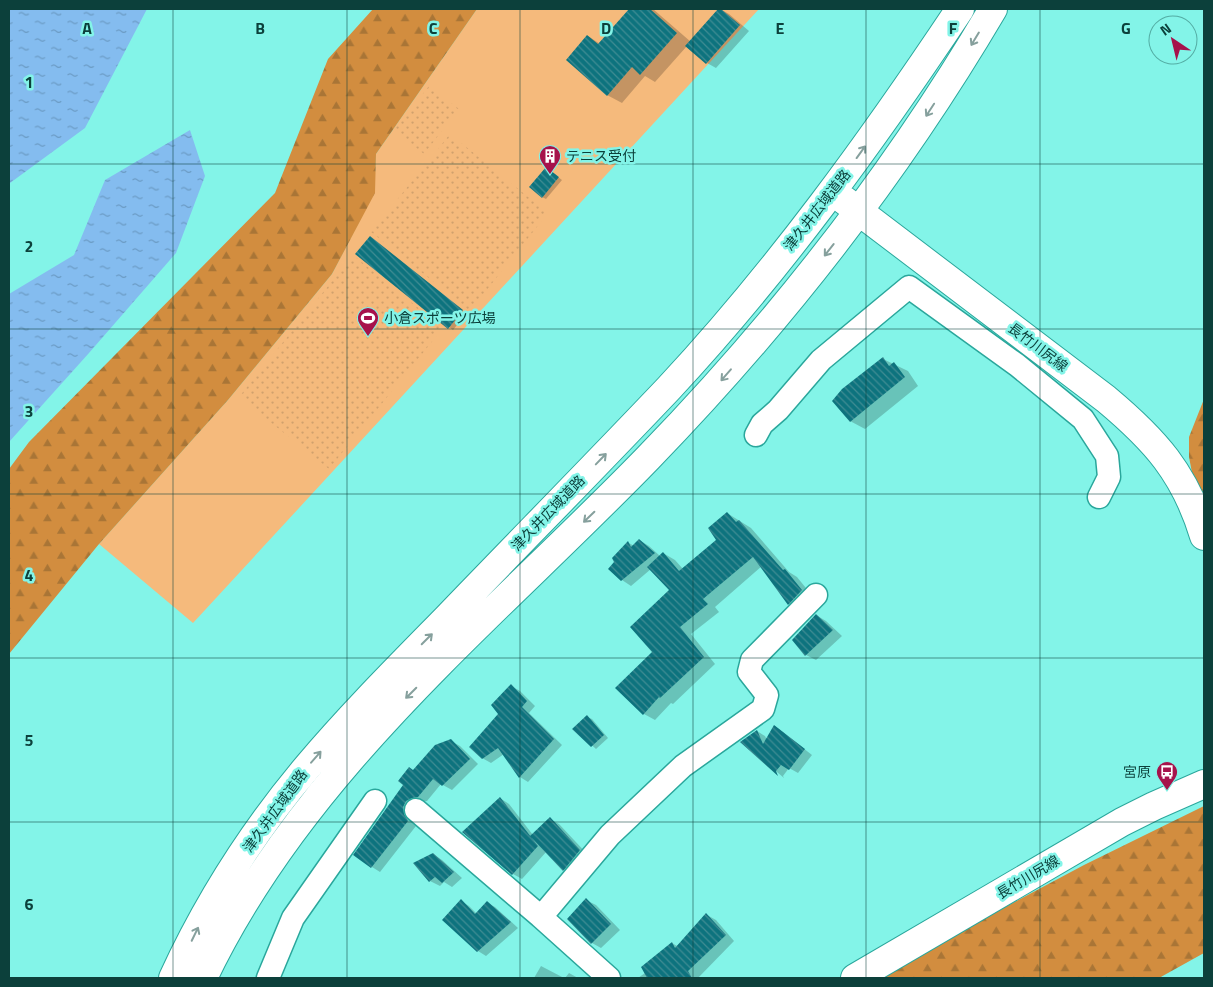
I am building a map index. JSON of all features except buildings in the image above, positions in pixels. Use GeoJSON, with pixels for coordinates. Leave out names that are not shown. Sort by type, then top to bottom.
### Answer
{"type":"FeatureCollection","features":[{"type":"Feature","properties":{"kind":"main road","name":"津久井広域道路"},"geometry":{"type":"LineString","coordinates":[[173,978],[222,886],[276,806],[370,696],[681,375],[736,311],[833,192],[932,52],[960,9]]}},
{"type":"Feature","properties":{"kind":"main road","name":"津久井広域道路"},"geometry":{"type":"LineString","coordinates":[[203,978],[254,886],[282,844],[342,768],[408,696],[682,423],[778,315],[891,168],[957,69],[993,9]]}},
{"type":"Feature","properties":{"kind":"main road","name":"長竹川尻線"},"geometry":{"type":"LineString","coordinates":[[833,192],[1106,399],[1132,421],[1170,463],[1193,504],[1204,536]]}},
{"type":"Feature","properties":{"kind":"main road","name":"長竹川尻線"},"geometry":{"type":"LineString","coordinates":[[855,978],[1122,822],[1204,784]]}},
{"type":"Feature","properties":{"kind":"street"},"geometry":{"type":"LineString","coordinates":[[756,434],[762,424],[778,410],[821,360],[909,288],[1017,365],[1083,419],[1107,456],[1109,477],[1100,498]]}},
{"type":"Feature","properties":{"kind":"street"},"geometry":{"type":"LineString","coordinates":[[1017,365],[1036,346]]}},
{"type":"Feature","properties":{"kind":"street"},"geometry":{"type":"LineString","coordinates":[[541,917],[610,835],[683,766],[763,709],[767,695],[749,672],[752,660],[816,595]]}},
{"type":"Feature","properties":{"kind":"street"},"geometry":{"type":"LineString","coordinates":[[268,978],[293,918],[376,801]]}},
{"type":"Feature","properties":{"kind":"street"},"geometry":{"type":"LineString","coordinates":[[416,810],[609,978]]}},
{"type":"Feature","properties":{"kind":"shaded area","name":"小倉スポーツ広場"},"geometry":{"type":"Polygon","coordinates":[[[477,9],[759,9],[193,623],[99,544],[228,400],[332,274],[374,193],[376,154],[477,9]]]}},
{"type":"Feature","properties":{"kind":"shaded area"},"geometry":{"type":"Polygon","coordinates":[[[429,86],[459,109],[424,154],[394,130],[429,86]]]}},
{"type":"Feature","properties":{"kind":"shaded area"},"geometry":{"type":"Polygon","coordinates":[[[450,134],[548,213],[470,311],[371,232],[450,134]]]}},
{"type":"Feature","properties":{"kind":"shaded area"},"geometry":{"type":"Polygon","coordinates":[[[353,255],[443,328],[329,469],[239,397],[353,255]]]}},
{"type":"Feature","properties":{"kind":"green space"},"geometry":{"type":"Polygon","coordinates":[[[373,9],[477,9],[376,154],[375,193],[332,274],[228,400],[99,544],[9,654],[9,469],[29,442],[275,193],[328,59],[373,9]]]}},
{"type":"Feature","properties":{"kind":"green space"},"geometry":{"type":"Polygon","coordinates":[[[1204,399],[1204,499],[1194,483],[1189,457],[1189,437],[1204,399]]]}},
{"type":"Feature","properties":{"kind":"green space"},"geometry":{"type":"Polygon","coordinates":[[[1204,806],[1204,953],[1159,978],[872,978],[1084,865],[1204,806]]]}},
{"type":"Feature","properties":{"kind":"water"},"geometry":{"type":"Polygon","coordinates":[[[9,9],[147,9],[85,128],[10,183],[9,186],[9,9]]]}},
{"type":"Feature","properties":{"kind":"water"},"geometry":{"type":"Polygon","coordinates":[[[190,130],[205,176],[176,253],[9,442],[9,294],[74,255],[105,180],[190,130]]]}},
{"type":"Feature","properties":{"kind":"place","name":"テニス受付"},"geometry":{"type":"Point","coordinates":[550,175]}},
{"type":"Feature","properties":{"kind":"place","name":"小倉スポーツ広場"},"geometry":{"type":"Point","coordinates":[368,337]}},
{"type":"Feature","properties":{"kind":"place","name":"宮原"},"geometry":{"type":"Point","coordinates":[1167,791]}}]}
